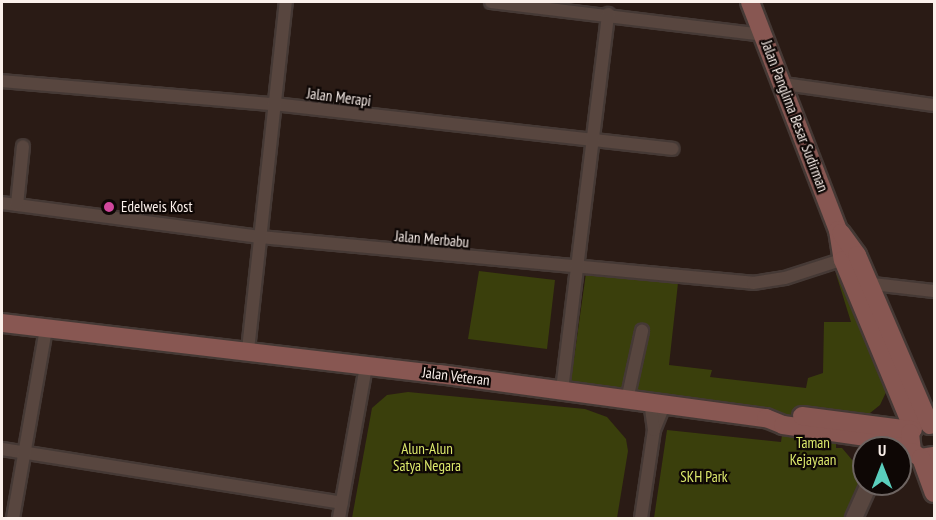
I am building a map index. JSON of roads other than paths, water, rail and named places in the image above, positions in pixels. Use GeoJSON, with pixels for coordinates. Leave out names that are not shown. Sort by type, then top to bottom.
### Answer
{"type":"FeatureCollection","features":[{"type":"Feature","properties":{"kind":"main road","name":"Jalan Panglima Besar Sudirman"},"geometry":{"type":"LineString","coordinates":[[750,2],[860,283],[909,434],[928,457]]}},
{"type":"Feature","properties":{"kind":"main road","name":"Jalan Veteran"},"geometry":{"type":"LineString","coordinates":[[2,323],[248,350],[562,390],[766,418],[775,423],[909,434]]}},
{"type":"Feature","properties":{"kind":"main road"},"geometry":{"type":"LineString","coordinates":[[928,457],[934,493]]}},
{"type":"Feature","properties":{"kind":"street"},"geometry":{"type":"LineString","coordinates":[[248,350],[273,104],[286,2]]}},
{"type":"Feature","properties":{"kind":"street"},"geometry":{"type":"LineString","coordinates":[[491,2],[608,14],[763,35]]}},
{"type":"Feature","properties":{"kind":"street"},"geometry":{"type":"LineString","coordinates":[[562,390],[590,140],[608,14]]}},
{"type":"Feature","properties":{"kind":"street","name":"Jalan Merapi"},"geometry":{"type":"LineString","coordinates":[[2,81],[273,104],[672,149]]}},
{"type":"Feature","properties":{"kind":"street"},"geometry":{"type":"LineString","coordinates":[[784,84],[934,105]]}},
{"type":"Feature","properties":{"kind":"street"},"geometry":{"type":"LineString","coordinates":[[17,205],[23,146]]}},
{"type":"Feature","properties":{"kind":"street","name":"Jalan Merbabu"},"geometry":{"type":"LineString","coordinates":[[2,203],[260,237],[576,269],[753,282],[785,278],[850,257]]}},
{"type":"Feature","properties":{"kind":"street"},"geometry":{"type":"LineString","coordinates":[[860,283],[934,291]]}},
{"type":"Feature","properties":{"kind":"street"},"geometry":{"type":"LineString","coordinates":[[13,519],[46,328]]}},
{"type":"Feature","properties":{"kind":"street"},"geometry":{"type":"LineString","coordinates":[[627,400],[642,331]]}},
{"type":"Feature","properties":{"kind":"street"},"geometry":{"type":"LineString","coordinates":[[339,519],[366,366]]}},
{"type":"Feature","properties":{"kind":"street"},"geometry":{"type":"LineString","coordinates":[[641,519],[657,404]]}},
{"type":"Feature","properties":{"kind":"street"},"geometry":{"type":"LineString","coordinates":[[2,449],[342,503]]}},
{"type":"Feature","properties":{"kind":"street"},"geometry":{"type":"LineString","coordinates":[[854,519],[864,496]]}},
{"type":"Feature","properties":{"kind":"place","name":"Edelweis Kost"},"geometry":{"type":"Point","coordinates":[109,207]}},
{"type":"Feature","properties":{"kind":"park label","name":"Taman Kejayaan"},"geometry":{"type":"Point","coordinates":[813,450]}},
{"type":"Feature","properties":{"kind":"park label","name":"Alun-Alun Satya Negara"},"geometry":{"type":"Point","coordinates":[427,456]}},
{"type":"Feature","properties":{"kind":"park label","name":"SKH Park"},"geometry":{"type":"Point","coordinates":[704,477]}}]}
